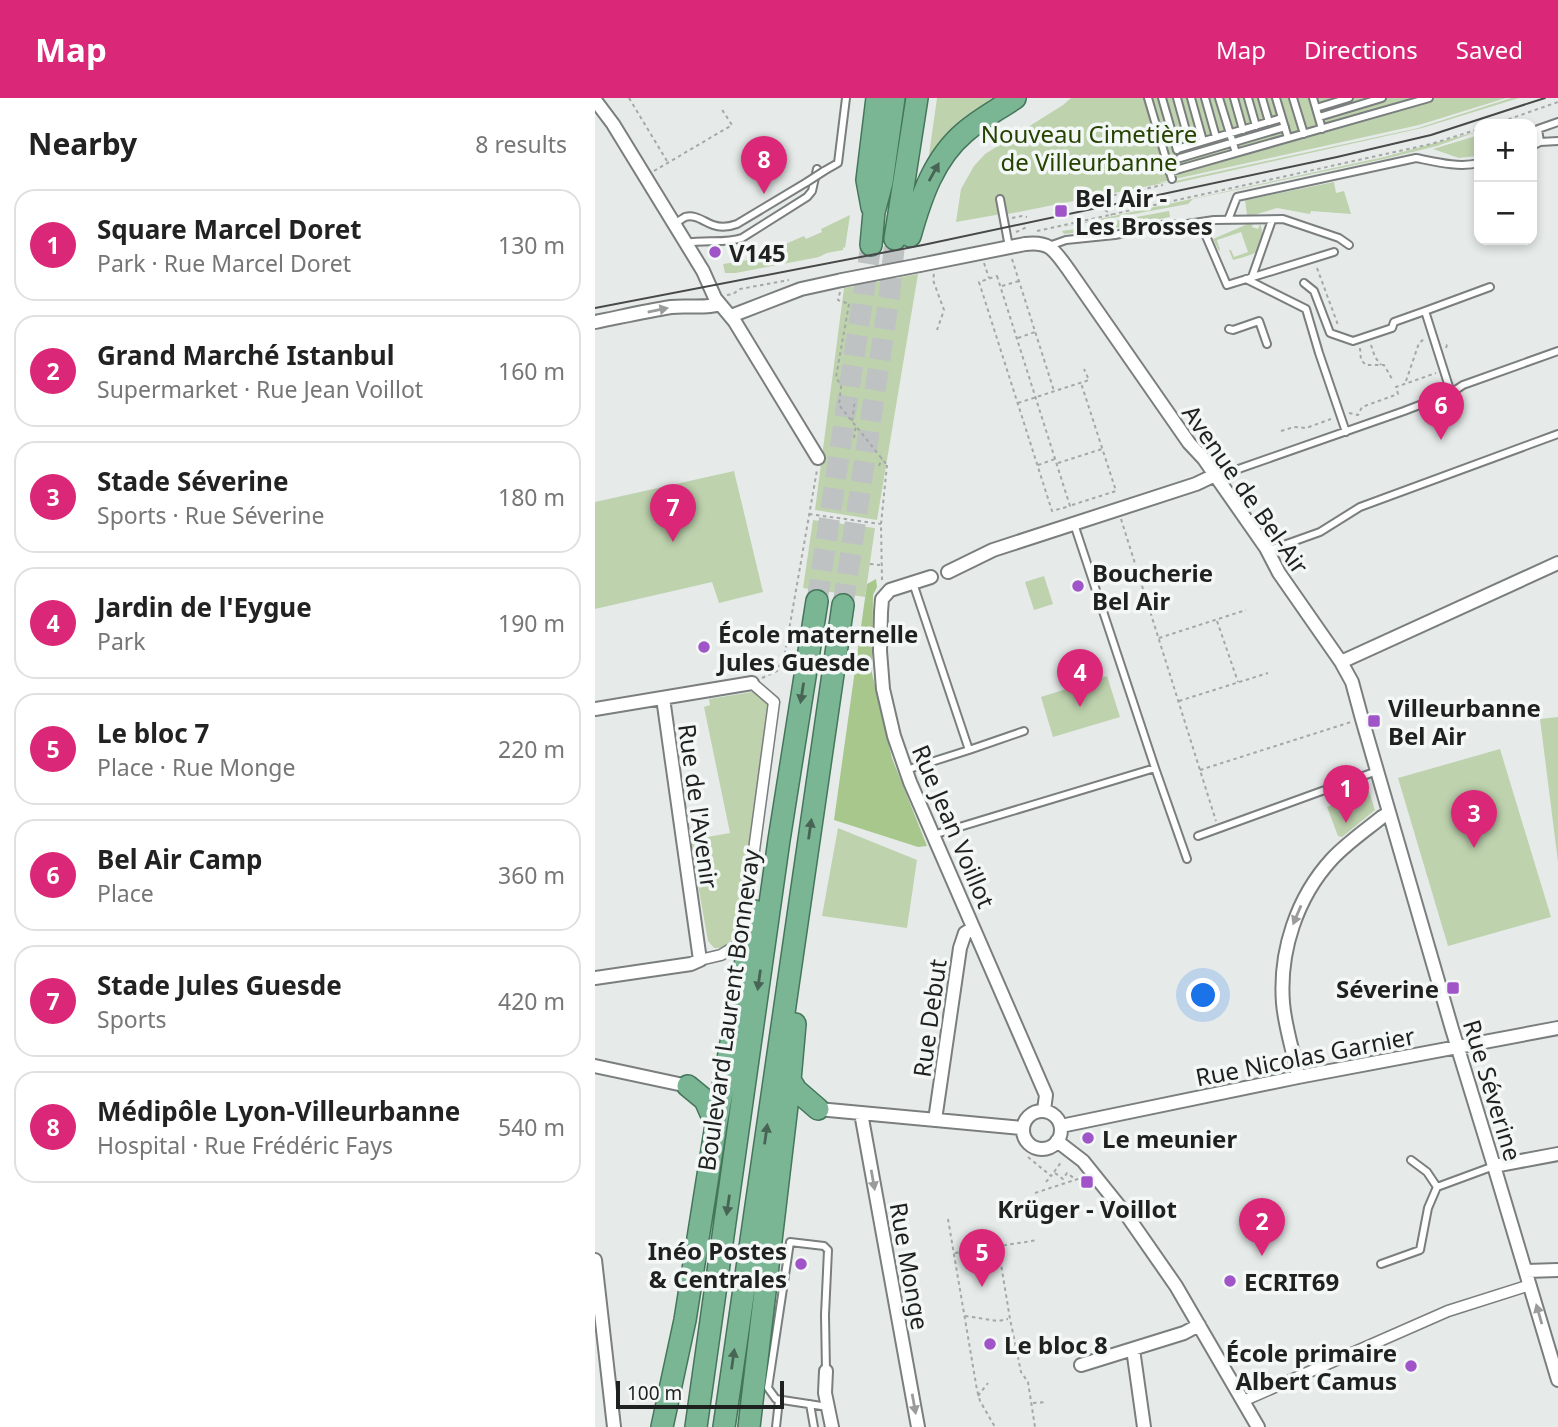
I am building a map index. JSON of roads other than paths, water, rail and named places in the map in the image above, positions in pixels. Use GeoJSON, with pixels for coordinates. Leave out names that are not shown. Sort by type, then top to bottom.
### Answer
{"type":"FeatureCollection","features":[{"type":"Feature","properties":{"kind":"highway"},"geometry":{"type":"LineString","coordinates":[[874,212],[867,180],[877,98]]}},
{"type":"Feature","properties":{"kind":"highway"},"geometry":{"type":"LineString","coordinates":[[871,245],[874,212],[882,182],[894,98]]}},
{"type":"Feature","properties":{"kind":"highway"},"geometry":{"type":"LineString","coordinates":[[917,98],[903,238],[932,174],[946,152],[965,132],[1015,98]]}},
{"type":"Feature","properties":{"kind":"highway","name":"Boulevard Laurent Bonnevay"},"geometry":{"type":"LineString","coordinates":[[696,1427],[779,840],[817,601]]}},
{"type":"Feature","properties":{"kind":"highway"},"geometry":{"type":"LineString","coordinates":[[723,1427],[843,605]]}},
{"type":"Feature","properties":{"kind":"highway"},"geometry":{"type":"LineString","coordinates":[[662,1427],[685,1320],[716,1125],[757,904],[779,840]]}},
{"type":"Feature","properties":{"kind":"highway"},"geometry":{"type":"LineString","coordinates":[[749,1427],[805,930],[800,896]]}},
{"type":"Feature","properties":{"kind":"highway"},"geometry":{"type":"LineString","coordinates":[[688,1086],[709,1084],[727,1067]]}},
{"type":"Feature","properties":{"kind":"highway"},"geometry":{"type":"LineString","coordinates":[[790,1080],[796,1090],[818,1108]]}},
{"type":"Feature","properties":{"kind":"highway"},"geometry":{"type":"LineString","coordinates":[[688,1086],[705,1100],[716,1125]]}},
{"type":"Feature","properties":{"kind":"highway"},"geometry":{"type":"LineString","coordinates":[[784,1125],[803,1113],[818,1108]]}},
{"type":"Feature","properties":{"kind":"street"},"geometry":{"type":"LineString","coordinates":[[595,100],[613,124],[703,271],[715,298],[725,300]]}},
{"type":"Feature","properties":{"kind":"street"},"geometry":{"type":"LineString","coordinates":[[731,316],[801,289],[934,262],[1009,251],[1034,243],[1049,246]]}},
{"type":"Feature","properties":{"kind":"street","name":"Avenue de Bel-Air"},"geometry":{"type":"LineString","coordinates":[[1049,246],[1068,269],[1189,443],[1215,475],[1341,662],[1352,682],[1389,813]]}},
{"type":"Feature","properties":{"kind":"street"},"geometry":{"type":"LineString","coordinates":[[725,300],[731,316],[818,458]]}},
{"type":"Feature","properties":{"kind":"street"},"geometry":{"type":"LineString","coordinates":[[595,322],[671,307],[709,308],[725,300]]}},
{"type":"Feature","properties":{"kind":"street"},"geometry":{"type":"LineString","coordinates":[[948,572],[993,550],[1196,484],[1215,475]]}},
{"type":"Feature","properties":{"kind":"street"},"geometry":{"type":"LineString","coordinates":[[1341,662],[1558,563]]}},
{"type":"Feature","properties":{"kind":"street"},"geometry":{"type":"LineString","coordinates":[[913,583],[931,577]]}},
{"type":"Feature","properties":{"kind":"street","name":"Rue Jean Voillot"},"geometry":{"type":"LineString","coordinates":[[913,583],[890,590],[882,598],[880,651],[883,689],[894,736],[933,835],[1046,1096],[1044,1110]]}},
{"type":"Feature","properties":{"kind":"street"},"geometry":{"type":"LineString","coordinates":[[595,709],[752,683],[774,702],[739,944],[721,955],[691,964],[595,978]]}},
{"type":"Feature","properties":{"kind":"street","name":"Rue de l'Avenir"},"geometry":{"type":"LineString","coordinates":[[663,698],[700,960]]}},
{"type":"Feature","properties":{"kind":"street"},"geometry":{"type":"LineString","coordinates":[[1298,1077],[1283,1004],[1283,975],[1292,925],[1317,878],[1333,858],[1389,813]]}},
{"type":"Feature","properties":{"kind":"street","name":"Rue Séverine"},"geometry":{"type":"LineString","coordinates":[[1389,813],[1558,1380]]}},
{"type":"Feature","properties":{"kind":"street","name":"Rue Debut"},"geometry":{"type":"LineString","coordinates":[[935,1120],[960,948],[965,933],[974,928]]}},
{"type":"Feature","properties":{"kind":"street","name":"Rue Nicolas Garnier"},"geometry":{"type":"LineString","coordinates":[[1061,1126],[1298,1077],[1558,1028]]}},
{"type":"Feature","properties":{"kind":"street"},"geometry":{"type":"LineString","coordinates":[[595,1066],[688,1086]]}},
{"type":"Feature","properties":{"kind":"street"},"geometry":{"type":"LineString","coordinates":[[818,1108],[1022,1128]]}},
{"type":"Feature","properties":{"kind":"street"},"geometry":{"type":"LineString","coordinates":[[1044,1110],[1055,1115],[1061,1126],[1057,1141],[1040,1149],[1033,1147],[1025,1139],[1022,1128],[1027,1117],[1044,1110]]}},
{"type":"Feature","properties":{"kind":"street","name":"Rue Monge"},"geometry":{"type":"LineString","coordinates":[[861,1113],[918,1427]]}},
{"type":"Feature","properties":{"kind":"street"},"geometry":{"type":"LineString","coordinates":[[1057,1141],[1083,1161],[1128,1217],[1170,1276],[1258,1427]]}},
{"type":"Feature","properties":{"kind":"street"},"geometry":{"type":"LineString","coordinates":[[1495,1166],[1558,1154]]}},
{"type":"Feature","properties":{"kind":"street"},"geometry":{"type":"LineString","coordinates":[[595,1260],[598,1308],[614,1427]]}},
{"type":"Feature","properties":{"kind":"street"},"geometry":{"type":"LineString","coordinates":[[1526,1271],[1558,1270]]}},
{"type":"Feature","properties":{"kind":"street"},"geometry":{"type":"LineString","coordinates":[[1243,1401],[1448,1311],[1530,1285]]}},
{"type":"Feature","properties":{"kind":"street"},"geometry":{"type":"LineString","coordinates":[[1081,1365],[1184,1333],[1199,1325]]}},
{"type":"Feature","properties":{"kind":"street"},"geometry":{"type":"LineString","coordinates":[[1133,1349],[1144,1427]]}},
{"type":"Feature","properties":{"kind":"street"},"geometry":{"type":"LineString","coordinates":[[826,1371],[825,1393],[832,1427]]}},
{"type":"Feature","properties":{"kind":"lane"},"geometry":{"type":"LineString","coordinates":[[673,225],[687,216],[697,217],[716,226],[737,225],[807,182],[821,170],[838,163],[846,98]]}},
{"type":"Feature","properties":{"kind":"lane"},"geometry":{"type":"LineString","coordinates":[[1148,98],[1171,178],[1183,168],[1322,129],[1404,101],[1429,98]]}},
{"type":"Feature","properties":{"kind":"lane"},"geometry":{"type":"LineString","coordinates":[[1162,98],[1183,168]]}},
{"type":"Feature","properties":{"kind":"lane"},"geometry":{"type":"LineString","coordinates":[[1177,98],[1190,145]]}},
{"type":"Feature","properties":{"kind":"lane"},"geometry":{"type":"LineString","coordinates":[[1191,98],[1203,141]]}},
{"type":"Feature","properties":{"kind":"lane"},"geometry":{"type":"LineString","coordinates":[[1205,98],[1216,137]]}},
{"type":"Feature","properties":{"kind":"lane"},"geometry":{"type":"LineString","coordinates":[[1219,98],[1235,153]]}},
{"type":"Feature","properties":{"kind":"lane"},"geometry":{"type":"LineString","coordinates":[[1234,98],[1243,130]]}},
{"type":"Feature","properties":{"kind":"lane"},"geometry":{"type":"LineString","coordinates":[[1248,98],[1256,126]]}},
{"type":"Feature","properties":{"kind":"lane"},"geometry":{"type":"LineString","coordinates":[[1262,98],[1269,122]]}},
{"type":"Feature","properties":{"kind":"lane"},"geometry":{"type":"LineString","coordinates":[[1276,98],[1288,138]]}},
{"type":"Feature","properties":{"kind":"lane"},"geometry":{"type":"LineString","coordinates":[[1293,98],[1304,134]]}},
{"type":"Feature","properties":{"kind":"lane"},"geometry":{"type":"LineString","coordinates":[[1313,98],[1322,129]]}},
{"type":"Feature","properties":{"kind":"lane"},"geometry":{"type":"LineString","coordinates":[[1319,117],[1382,98]]}},
{"type":"Feature","properties":{"kind":"lane"},"geometry":{"type":"LineString","coordinates":[[1316,108],[1329,101],[1344,99]]}},
{"type":"Feature","properties":{"kind":"lane"},"geometry":{"type":"LineString","coordinates":[[1177,149],[1282,118]]}},
{"type":"Feature","properties":{"kind":"lane"},"geometry":{"type":"LineString","coordinates":[[1558,122],[1538,129],[1539,142],[1558,141]]}},
{"type":"Feature","properties":{"kind":"lane"},"geometry":{"type":"LineString","coordinates":[[1179,158],[1285,127]]}},
{"type":"Feature","properties":{"kind":"lane"},"geometry":{"type":"LineString","coordinates":[[1228,220],[1237,197],[1416,158],[1474,164]]}},
{"type":"Feature","properties":{"kind":"lane"},"geometry":{"type":"LineString","coordinates":[[686,243],[741,237],[807,197],[821,170]]}},
{"type":"Feature","properties":{"kind":"lane"},"geometry":{"type":"LineString","coordinates":[[1000,199],[1009,251]]}},
{"type":"Feature","properties":{"kind":"lane"},"geometry":{"type":"LineString","coordinates":[[1049,246],[1066,240],[1161,225],[1283,219],[1339,238],[1349,245]]}},
{"type":"Feature","properties":{"kind":"lane"},"geometry":{"type":"LineString","coordinates":[[1249,278],[1272,220]]}},
{"type":"Feature","properties":{"kind":"lane"},"geometry":{"type":"LineString","coordinates":[[1200,222],[1227,285],[1334,251]]}},
{"type":"Feature","properties":{"kind":"lane"},"geometry":{"type":"LineString","coordinates":[[1249,278],[1305,309],[1346,432]]}},
{"type":"Feature","properties":{"kind":"lane"},"geometry":{"type":"LineString","coordinates":[[1304,284],[1314,291],[1330,333],[1353,341],[1392,328],[1394,322],[1490,287]]}},
{"type":"Feature","properties":{"kind":"lane"},"geometry":{"type":"LineString","coordinates":[[1425,311],[1451,393]]}},
{"type":"Feature","properties":{"kind":"lane"},"geometry":{"type":"LineString","coordinates":[[1310,324],[1325,319]]}},
{"type":"Feature","properties":{"kind":"lane"},"geometry":{"type":"LineString","coordinates":[[1229,329],[1259,321],[1267,344]]}},
{"type":"Feature","properties":{"kind":"lane"},"geometry":{"type":"LineString","coordinates":[[1215,475],[1346,432],[1451,393],[1463,385],[1558,351]]}},
{"type":"Feature","properties":{"kind":"lane"},"geometry":{"type":"LineString","coordinates":[[1267,551],[1320,531],[1360,507],[1558,434]]}},
{"type":"Feature","properties":{"kind":"lane"},"geometry":{"type":"LineString","coordinates":[[1074,524],[1154,768],[1187,859]]}},
{"type":"Feature","properties":{"kind":"lane"},"geometry":{"type":"LineString","coordinates":[[913,583],[969,750]]}},
{"type":"Feature","properties":{"kind":"lane"},"geometry":{"type":"LineString","coordinates":[[906,770],[1024,731]]}},
{"type":"Feature","properties":{"kind":"lane"},"geometry":{"type":"LineString","coordinates":[[933,835],[1154,768]]}},
{"type":"Feature","properties":{"kind":"lane"},"geometry":{"type":"LineString","coordinates":[[1198,836],[1377,771]]}},
{"type":"Feature","properties":{"kind":"lane"},"geometry":{"type":"LineString","coordinates":[[1411,1160],[1427,1172],[1437,1187]]}},
{"type":"Feature","properties":{"kind":"lane"},"geometry":{"type":"LineString","coordinates":[[1381,1264],[1420,1250],[1428,1208],[1437,1187],[1495,1166]]}},
{"type":"Feature","properties":{"kind":"lane"},"geometry":{"type":"LineString","coordinates":[[826,1371],[828,1251],[824,1246],[790,1242],[768,1388],[779,1400],[828,1407]]}},
{"type":"Feature","properties":{"kind":"lane"},"geometry":{"type":"LineString","coordinates":[[776,1427],[779,1400]]}},
{"type":"Feature","properties":{"kind":"lane"},"geometry":{"type":"LineString","coordinates":[[810,1404],[814,1427]]}},
{"type":"Feature","properties":{"kind":"tunnel"},"geometry":{"type":"LineString","coordinates":[[843,605],[889,298],[895,239]]}},
{"type":"Feature","properties":{"kind":"tunnel"},"geometry":{"type":"LineString","coordinates":[[817,601],[871,245]]}},
{"type":"Feature","properties":{"kind":"tram line"},"geometry":{"type":"LineString","coordinates":[[595,308],[923,245],[1337,157],[1431,135],[1545,98]]}},
{"type":"Feature","properties":{"kind":"place","name":"Médipôle Lyon-Villeurbanne"},"geometry":{"type":"Point","coordinates":[764,194]}},
{"type":"Feature","properties":{"kind":"place","name":"Bel Air - Les Brosses"},"geometry":{"type":"Point","coordinates":[1061,211]}},
{"type":"Feature","properties":{"kind":"place","name":"V145"},"geometry":{"type":"Point","coordinates":[715,252]}},
{"type":"Feature","properties":{"kind":"place","name":"Bel Air Camp"},"geometry":{"type":"Point","coordinates":[1441,440]}},
{"type":"Feature","properties":{"kind":"place","name":"Stade Jules Guesde"},"geometry":{"type":"Point","coordinates":[673,542]}},
{"type":"Feature","properties":{"kind":"place","name":"Boucherie Bel Air"},"geometry":{"type":"Point","coordinates":[1078,586]}},
{"type":"Feature","properties":{"kind":"place","name":"École maternelle Jules Guesde"},"geometry":{"type":"Point","coordinates":[704,647]}},
{"type":"Feature","properties":{"kind":"place","name":"Jardin de l'Eygue"},"geometry":{"type":"Point","coordinates":[1080,707]}},
{"type":"Feature","properties":{"kind":"place","name":"Villeurbanne Bel Air"},"geometry":{"type":"Point","coordinates":[1374,721]}},
{"type":"Feature","properties":{"kind":"place","name":"Square Marcel Doret"},"geometry":{"type":"Point","coordinates":[1346,823]}},
{"type":"Feature","properties":{"kind":"place","name":"Stade Séverine"},"geometry":{"type":"Point","coordinates":[1474,848]}},
{"type":"Feature","properties":{"kind":"place","name":"Séverine"},"geometry":{"type":"Point","coordinates":[1453,988]}},
{"type":"Feature","properties":{"kind":"place","name":"Le meunier"},"geometry":{"type":"Point","coordinates":[1088,1138]}},
{"type":"Feature","properties":{"kind":"place","name":"Krüger - Voillot"},"geometry":{"type":"Point","coordinates":[1087,1182]}},
{"type":"Feature","properties":{"kind":"place","name":"Grand Marché Istanbul"},"geometry":{"type":"Point","coordinates":[1262,1256]}},
{"type":"Feature","properties":{"kind":"place","name":"Inéo Postes & Centrales"},"geometry":{"type":"Point","coordinates":[801,1264]}},
{"type":"Feature","properties":{"kind":"place","name":"ECRIT69"},"geometry":{"type":"Point","coordinates":[1230,1281]}},
{"type":"Feature","properties":{"kind":"place","name":"Le bloc 7"},"geometry":{"type":"Point","coordinates":[982,1287]}},
{"type":"Feature","properties":{"kind":"place","name":"Le bloc 8"},"geometry":{"type":"Point","coordinates":[990,1344]}},
{"type":"Feature","properties":{"kind":"place","name":"École primaire Albert Camus"},"geometry":{"type":"Point","coordinates":[1411,1366]}},
{"type":"Feature","properties":{"kind":"park label","name":"Nouveau Cimetière de Villeurbanne"},"geometry":{"type":"Point","coordinates":[1089,147]}}]}
